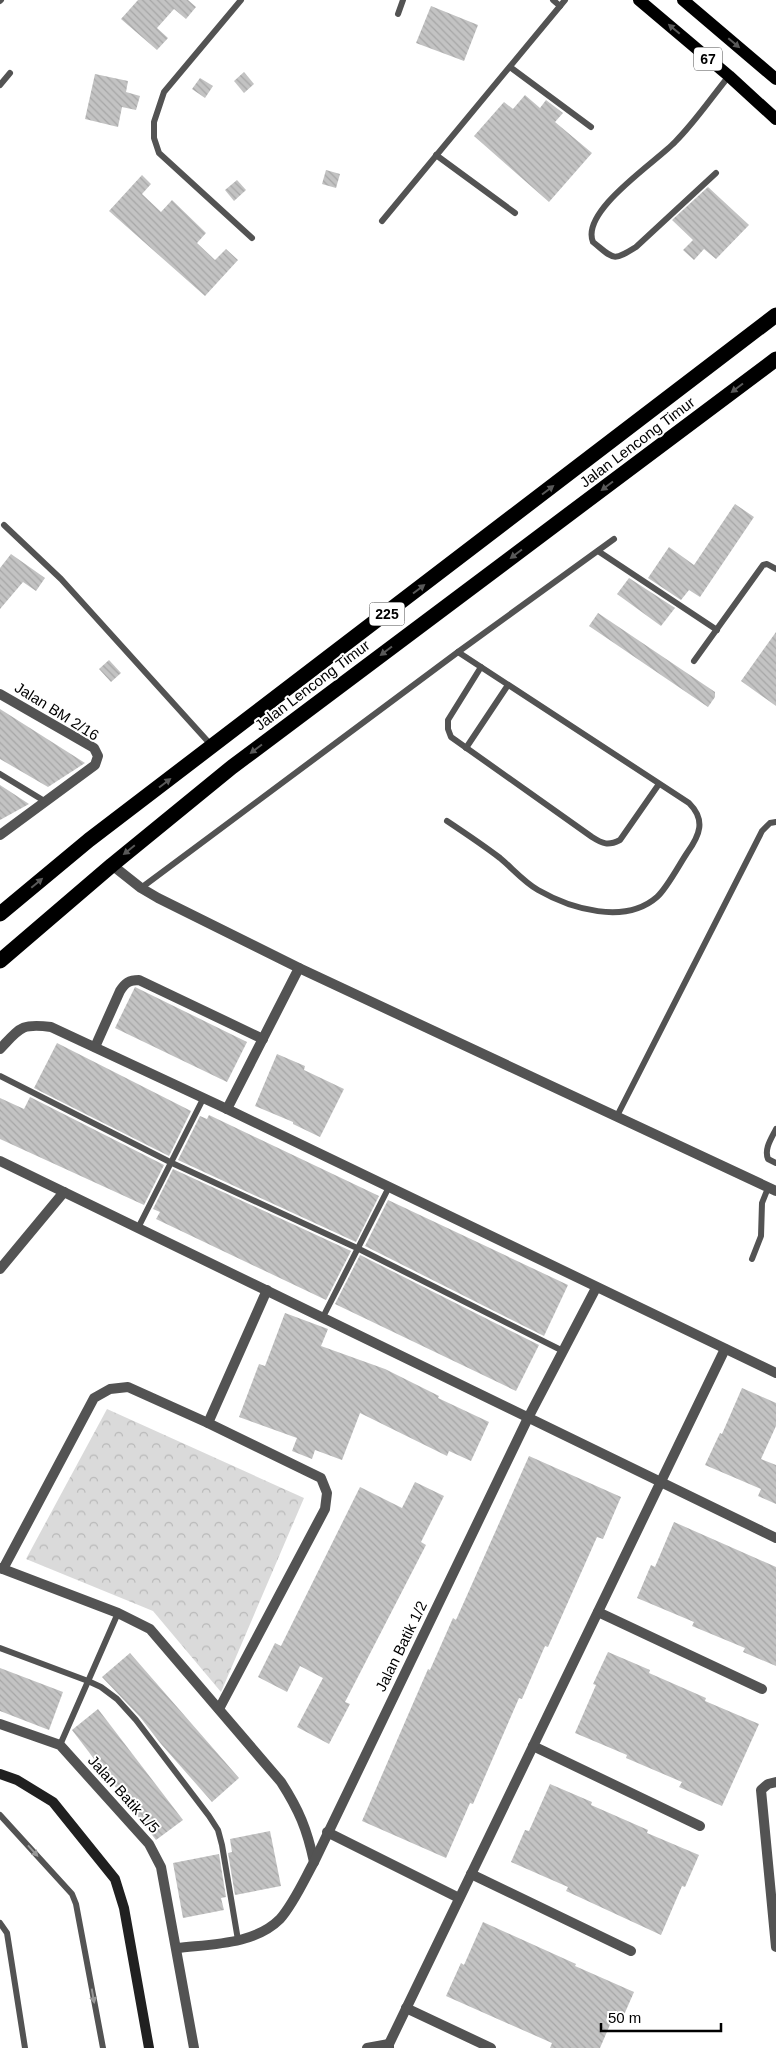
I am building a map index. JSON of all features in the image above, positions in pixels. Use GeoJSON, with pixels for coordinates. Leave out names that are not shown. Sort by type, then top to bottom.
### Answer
{"type":"FeatureCollection","features":[{"type":"Feature","properties":{"kind":"highway","name":"Jalan Lencong Timur"},"geometry":{"type":"LineString","coordinates":[[0,914],[89,840],[776,316]]}},
{"type":"Feature","properties":{"kind":"highway","name":"Jalan Lencong Timur"},"geometry":{"type":"LineString","coordinates":[[0,961],[112,865],[232,767],[776,359]]}},
{"type":"Feature","properties":{"kind":"main road","name":"67"},"geometry":{"type":"LineString","coordinates":[[639,0],[729,76],[776,119]]}},
{"type":"Feature","properties":{"kind":"main road","name":"67"},"geometry":{"type":"LineString","coordinates":[[683,0],[776,79]]}},
{"type":"Feature","properties":{"kind":"street","name":"Jalan BM 2/16"},"geometry":{"type":"LineString","coordinates":[[0,694],[94,748],[98,756],[96,765],[46,802]]}},
{"type":"Feature","properties":{"kind":"street"},"geometry":{"type":"LineString","coordinates":[[0,835],[46,802]]}},
{"type":"Feature","properties":{"kind":"street"},"geometry":{"type":"LineString","coordinates":[[112,865],[141,888],[299,968],[772,1189]]}},
{"type":"Feature","properties":{"kind":"street"},"geometry":{"type":"LineString","coordinates":[[227,1109],[299,968]]}},
{"type":"Feature","properties":{"kind":"street"},"geometry":{"type":"LineString","coordinates":[[95,1047],[123,985],[130,980],[139,980],[263,1039]]}},
{"type":"Feature","properties":{"kind":"street"},"geometry":{"type":"LineString","coordinates":[[0,1049],[19,1029],[33,1024],[51,1027],[227,1109],[776,1374]]}},
{"type":"Feature","properties":{"kind":"street"},"geometry":{"type":"LineString","coordinates":[[0,1161],[776,1538]]}},
{"type":"Feature","properties":{"kind":"street"},"geometry":{"type":"LineString","coordinates":[[0,1269],[64,1192]]}},
{"type":"Feature","properties":{"kind":"street","name":"Jalan Batik 1/2"},"geometry":{"type":"LineString","coordinates":[[177,1948],[238,1940],[264,1932],[280,1918],[292,1901],[314,1862],[528,1418],[596,1288]]}},
{"type":"Feature","properties":{"kind":"street"},"geometry":{"type":"LineString","coordinates":[[208,1423],[267,1290]]}},
{"type":"Feature","properties":{"kind":"street"},"geometry":{"type":"LineString","coordinates":[[367,2048],[389,2046],[725,1349]]}},
{"type":"Feature","properties":{"kind":"street"},"geometry":{"type":"LineString","coordinates":[[219,1709],[325,1509],[327,1493],[321,1478],[208,1423],[128,1387],[110,1389],[94,1398],[2,1569],[118,1613],[150,1629],[281,1782],[296,1806],[307,1831],[314,1862]]}},
{"type":"Feature","properties":{"kind":"street"},"geometry":{"type":"LineString","coordinates":[[598,1612],[762,1689]]}},
{"type":"Feature","properties":{"kind":"street","name":"Jalan Batik 1/5"},"geometry":{"type":"LineString","coordinates":[[0,1724],[60,1745],[149,1844],[161,1867],[194,2048]]}},
{"type":"Feature","properties":{"kind":"street"},"geometry":{"type":"LineString","coordinates":[[533,1746],[700,1826]]}},
{"type":"Feature","properties":{"kind":"street"},"geometry":{"type":"LineString","coordinates":[[0,1774],[17,1780],[53,1802],[115,1879],[124,1908],[149,2048]]}},
{"type":"Feature","properties":{"kind":"street"},"geometry":{"type":"LineString","coordinates":[[776,1782],[768,1784],[761,1790],[776,1947]]}},
{"type":"Feature","properties":{"kind":"street"},"geometry":{"type":"LineString","coordinates":[[327,1832],[459,1898]]}},
{"type":"Feature","properties":{"kind":"street"},"geometry":{"type":"LineString","coordinates":[[471,1874],[631,1951]]}},
{"type":"Feature","properties":{"kind":"street"},"geometry":{"type":"LineString","coordinates":[[406,2008],[491,2048]]}},
{"type":"Feature","properties":{"kind":"lane"},"geometry":{"type":"LineString","coordinates":[[241,0],[164,92],[154,122],[154,138],[159,153],[252,238]]}},
{"type":"Feature","properties":{"kind":"lane"},"geometry":{"type":"LineString","coordinates":[[398,14],[402,0]]}},
{"type":"Feature","properties":{"kind":"lane"},"geometry":{"type":"LineString","coordinates":[[553,0],[560,6]]}},
{"type":"Feature","properties":{"kind":"lane"},"geometry":{"type":"LineString","coordinates":[[382,221],[565,0]]}},
{"type":"Feature","properties":{"kind":"lane"},"geometry":{"type":"LineString","coordinates":[[510,67],[591,127]]}},
{"type":"Feature","properties":{"kind":"lane"},"geometry":{"type":"LineString","coordinates":[[0,85],[10,73]]}},
{"type":"Feature","properties":{"kind":"lane"},"geometry":{"type":"LineString","coordinates":[[716,173],[636,247],[621,256],[611,257],[593,242],[591,231],[596,218],[616,194],[673,144],[729,76]]}},
{"type":"Feature","properties":{"kind":"lane"},"geometry":{"type":"LineString","coordinates":[[436,155],[515,213]]}},
{"type":"Feature","properties":{"kind":"lane"},"geometry":{"type":"LineString","coordinates":[[4,525],[61,579],[213,747]]}},
{"type":"Feature","properties":{"kind":"lane"},"geometry":{"type":"LineString","coordinates":[[141,888],[458,652],[614,539]]}},
{"type":"Feature","properties":{"kind":"lane"},"geometry":{"type":"LineString","coordinates":[[598,551],[717,630]]}},
{"type":"Feature","properties":{"kind":"lane"},"geometry":{"type":"LineString","coordinates":[[694,661],[763,565],[767,564],[776,569]]}},
{"type":"Feature","properties":{"kind":"lane"},"geometry":{"type":"LineString","coordinates":[[447,821],[498,857],[538,889],[572,905],[600,912],[624,911],[640,907],[657,897],[691,848],[700,829],[698,812],[689,803],[458,652]]}},
{"type":"Feature","properties":{"kind":"lane"},"geometry":{"type":"LineString","coordinates":[[481,667],[448,720],[448,729],[451,737],[603,844],[612,844],[620,840],[659,784]]}},
{"type":"Feature","properties":{"kind":"lane"},"geometry":{"type":"LineString","coordinates":[[466,748],[508,685]]}},
{"type":"Feature","properties":{"kind":"lane"},"geometry":{"type":"LineString","coordinates":[[0,774],[46,802]]}},
{"type":"Feature","properties":{"kind":"lane"},"geometry":{"type":"LineString","coordinates":[[617,1116],[762,831],[770,823],[776,822]]}},
{"type":"Feature","properties":{"kind":"lane"},"geometry":{"type":"LineString","coordinates":[[0,1076],[172,1164],[357,1248],[563,1351]]}},
{"type":"Feature","properties":{"kind":"lane"},"geometry":{"type":"LineString","coordinates":[[138,1228],[172,1164],[203,1099]]}},
{"type":"Feature","properties":{"kind":"lane"},"geometry":{"type":"LineString","coordinates":[[776,1129],[766,1155],[768,1159],[776,1163]]}},
{"type":"Feature","properties":{"kind":"lane"},"geometry":{"type":"LineString","coordinates":[[324,1317],[389,1187]]}},
{"type":"Feature","properties":{"kind":"lane"},"geometry":{"type":"LineString","coordinates":[[752,1259],[761,1236],[762,1203],[772,1189]]}},
{"type":"Feature","properties":{"kind":"lane"},"geometry":{"type":"LineString","coordinates":[[60,1745],[118,1613]]}},
{"type":"Feature","properties":{"kind":"lane"},"geometry":{"type":"LineString","coordinates":[[0,1648],[101,1687],[117,1699],[136,1720],[218,1830],[238,1940]]}},
{"type":"Feature","properties":{"kind":"lane"},"geometry":{"type":"LineString","coordinates":[[0,1816],[72,1894],[76,1904],[103,2048]]}},
{"type":"Feature","properties":{"kind":"lane"},"geometry":{"type":"LineString","coordinates":[[0,1923],[7,1933],[25,2048]]}},
{"type":"Feature","properties":{"kind":"green space"},"geometry":{"type":"Polygon","coordinates":[[[107,1409],[304,1498],[221,1692],[153,1611],[26,1559],[107,1409]]]}},
{"type":"Feature","properties":{"kind":"building"},"geometry":{"type":"Polygon","coordinates":[[[138,0],[188,0],[196,7],[186,19],[174,9],[157,28],[168,38],[157,50],[121,19],[138,0]]]}},
{"type":"Feature","properties":{"kind":"building"},"geometry":{"type":"Polygon","coordinates":[[[431,6],[478,25],[464,61],[416,43],[431,6]]]}},
{"type":"Feature","properties":{"kind":"building"},"geometry":{"type":"Polygon","coordinates":[[[244,72],[254,84],[244,93],[234,81],[244,72]]]}},
{"type":"Feature","properties":{"kind":"building"},"geometry":{"type":"Polygon","coordinates":[[[95,74],[128,81],[126,92],[140,96],[136,110],[122,107],[118,127],[85,119],[95,74]]]}},
{"type":"Feature","properties":{"kind":"building"},"geometry":{"type":"Polygon","coordinates":[[[200,78],[213,86],[205,98],[192,89],[200,78]]]}},
{"type":"Feature","properties":{"kind":"building"},"geometry":{"type":"Polygon","coordinates":[[[525,95],[540,108],[546,100],[563,113],[555,122],[592,153],[549,202],[474,136],[504,102],[513,109],[525,95]]]}},
{"type":"Feature","properties":{"kind":"building"},"geometry":{"type":"Polygon","coordinates":[[[326,170],[340,174],[336,188],[322,184],[326,170]]]}},
{"type":"Feature","properties":{"kind":"building"},"geometry":{"type":"Polygon","coordinates":[[[142,175],[151,184],[142,194],[161,212],[172,200],[206,233],[197,243],[215,260],[226,249],[238,260],[205,296],[109,211],[142,175]]]}},
{"type":"Feature","properties":{"kind":"building"},"geometry":{"type":"Polygon","coordinates":[[[237,180],[246,190],[234,201],[225,190],[237,180]]]}},
{"type":"Feature","properties":{"kind":"building"},"geometry":{"type":"Polygon","coordinates":[[[708,187],[749,225],[716,259],[704,249],[694,260],[683,250],[693,240],[672,220],[708,187]]]}},
{"type":"Feature","properties":{"kind":"building"},"geometry":{"type":"Polygon","coordinates":[[[735,504],[754,517],[700,597],[689,590],[681,600],[648,578],[669,547],[694,565],[735,504]]]}},
{"type":"Feature","properties":{"kind":"building"},"geometry":{"type":"Polygon","coordinates":[[[11,554],[45,578],[36,591],[23,582],[0,609],[0,568],[11,554]]]}},
{"type":"Feature","properties":{"kind":"building"},"geometry":{"type":"Polygon","coordinates":[[[629,578],[675,608],[661,626],[617,594],[629,578]]]}},
{"type":"Feature","properties":{"kind":"building"},"geometry":{"type":"Polygon","coordinates":[[[598,613],[715,692],[715,697],[708,707],[589,626],[598,613]]]}},
{"type":"Feature","properties":{"kind":"building"},"geometry":{"type":"Polygon","coordinates":[[[776,632],[776,706],[741,681],[776,632]]]}},
{"type":"Feature","properties":{"kind":"building"},"geometry":{"type":"Polygon","coordinates":[[[109,660],[121,673],[111,682],[99,669],[109,660]]]}},
{"type":"Feature","properties":{"kind":"building"},"geometry":{"type":"Polygon","coordinates":[[[0,709],[85,763],[48,787],[0,759],[0,709]]]}},
{"type":"Feature","properties":{"kind":"building"},"geometry":{"type":"Polygon","coordinates":[[[0,785],[29,804],[0,820],[0,785]]]}},
{"type":"Feature","properties":{"kind":"building"},"geometry":{"type":"Polygon","coordinates":[[[135,987],[247,1042],[227,1082],[115,1028],[135,987]]]}},
{"type":"Feature","properties":{"kind":"building"},"geometry":{"type":"Polygon","coordinates":[[[57,1043],[191,1111],[169,1156],[34,1088],[57,1043]]]}},
{"type":"Feature","properties":{"kind":"building"},"geometry":{"type":"Polygon","coordinates":[[[277,1054],[305,1066],[304,1070],[344,1089],[320,1137],[293,1124],[293,1122],[255,1106],[277,1054]]]}},
{"type":"Feature","properties":{"kind":"building"},"geometry":{"type":"Polygon","coordinates":[[[30,1097],[164,1165],[144,1205],[0,1139],[0,1098],[24,1109],[30,1097]]]}},
{"type":"Feature","properties":{"kind":"building"},"geometry":{"type":"Polygon","coordinates":[[[209,1115],[379,1196],[356,1242],[178,1160],[200,1116],[207,1119],[209,1115]]]}},
{"type":"Feature","properties":{"kind":"building"},"geometry":{"type":"Polygon","coordinates":[[[173,1169],[351,1251],[326,1300],[156,1219],[160,1212],[153,1209],[173,1169]]]}},
{"type":"Feature","properties":{"kind":"building"},"geometry":{"type":"Polygon","coordinates":[[[388,1200],[568,1285],[544,1336],[365,1246],[388,1200]]]}},
{"type":"Feature","properties":{"kind":"building"},"geometry":{"type":"Polygon","coordinates":[[[360,1255],[539,1345],[516,1391],[335,1304],[360,1255]]]}},
{"type":"Feature","properties":{"kind":"building"},"geometry":{"type":"Polygon","coordinates":[[[285,1313],[328,1329],[321,1346],[385,1369],[439,1396],[438,1398],[489,1422],[471,1461],[449,1451],[447,1456],[360,1413],[342,1460],[315,1450],[312,1459],[292,1451],[297,1438],[239,1417],[259,1364],[265,1366],[285,1313]]]}},
{"type":"Feature","properties":{"kind":"building"},"geometry":{"type":"Polygon","coordinates":[[[742,1388],[776,1403],[776,1426],[761,1459],[776,1465],[776,1504],[758,1496],[761,1489],[705,1465],[720,1433],[722,1434],[742,1388]]]}},
{"type":"Feature","properties":{"kind":"building"},"geometry":{"type":"Polygon","coordinates":[[[529,1456],[621,1497],[603,1539],[597,1537],[548,1647],[545,1646],[522,1699],[519,1698],[473,1804],[470,1803],[446,1858],[362,1821],[428,1669],[430,1670],[453,1618],[456,1620],[529,1456]]]}},
{"type":"Feature","properties":{"kind":"building"},"geometry":{"type":"Polygon","coordinates":[[[415,1482],[444,1496],[421,1542],[426,1545],[345,1702],[350,1704],[329,1744],[297,1727],[323,1678],[300,1666],[287,1692],[258,1677],[275,1643],[281,1646],[360,1487],[402,1508],[415,1482]]]}},
{"type":"Feature","properties":{"kind":"building"},"geometry":{"type":"Polygon","coordinates":[[[674,1522],[776,1567],[776,1666],[743,1652],[745,1648],[692,1626],[694,1622],[637,1598],[651,1565],[655,1567],[674,1522]]]}},
{"type":"Feature","properties":{"kind":"building"},"geometry":{"type":"Polygon","coordinates":[[[608,1652],[650,1670],[649,1673],[706,1698],[705,1701],[759,1724],[722,1806],[679,1787],[682,1782],[626,1758],[627,1755],[575,1733],[596,1685],[593,1684],[608,1652]]]}},
{"type":"Feature","properties":{"kind":"building"},"geometry":{"type":"Polygon","coordinates":[[[130,1653],[239,1778],[212,1802],[140,1717],[102,1677],[130,1653]]]}},
{"type":"Feature","properties":{"kind":"building"},"geometry":{"type":"Polygon","coordinates":[[[0,1668],[63,1692],[49,1730],[0,1711],[0,1668]]]}},
{"type":"Feature","properties":{"kind":"building"},"geometry":{"type":"Polygon","coordinates":[[[98,1709],[183,1820],[156,1840],[72,1730],[98,1709]]]}},
{"type":"Feature","properties":{"kind":"building"},"geometry":{"type":"Polygon","coordinates":[[[550,1784],[592,1802],[591,1805],[648,1830],[647,1833],[699,1855],[685,1887],[682,1886],[661,1935],[566,1891],[568,1887],[511,1862],[525,1830],[529,1831],[550,1784]]]}},
{"type":"Feature","properties":{"kind":"building"},"geometry":{"type":"Polygon","coordinates":[[[270,1831],[281,1886],[235,1895],[228,1853],[232,1852],[230,1839],[270,1831]]]}},
{"type":"Feature","properties":{"kind":"building"},"geometry":{"type":"Polygon","coordinates":[[[219,1854],[226,1897],[221,1898],[224,1910],[183,1918],[173,1863],[219,1854]]]}},
{"type":"Feature","properties":{"kind":"building"},"geometry":{"type":"Polygon","coordinates":[[[483,1922],[634,1992],[620,2024],[612,2020],[600,2048],[550,2048],[552,2043],[446,1996],[461,1963],[464,1965],[483,1922]]]}}]}
